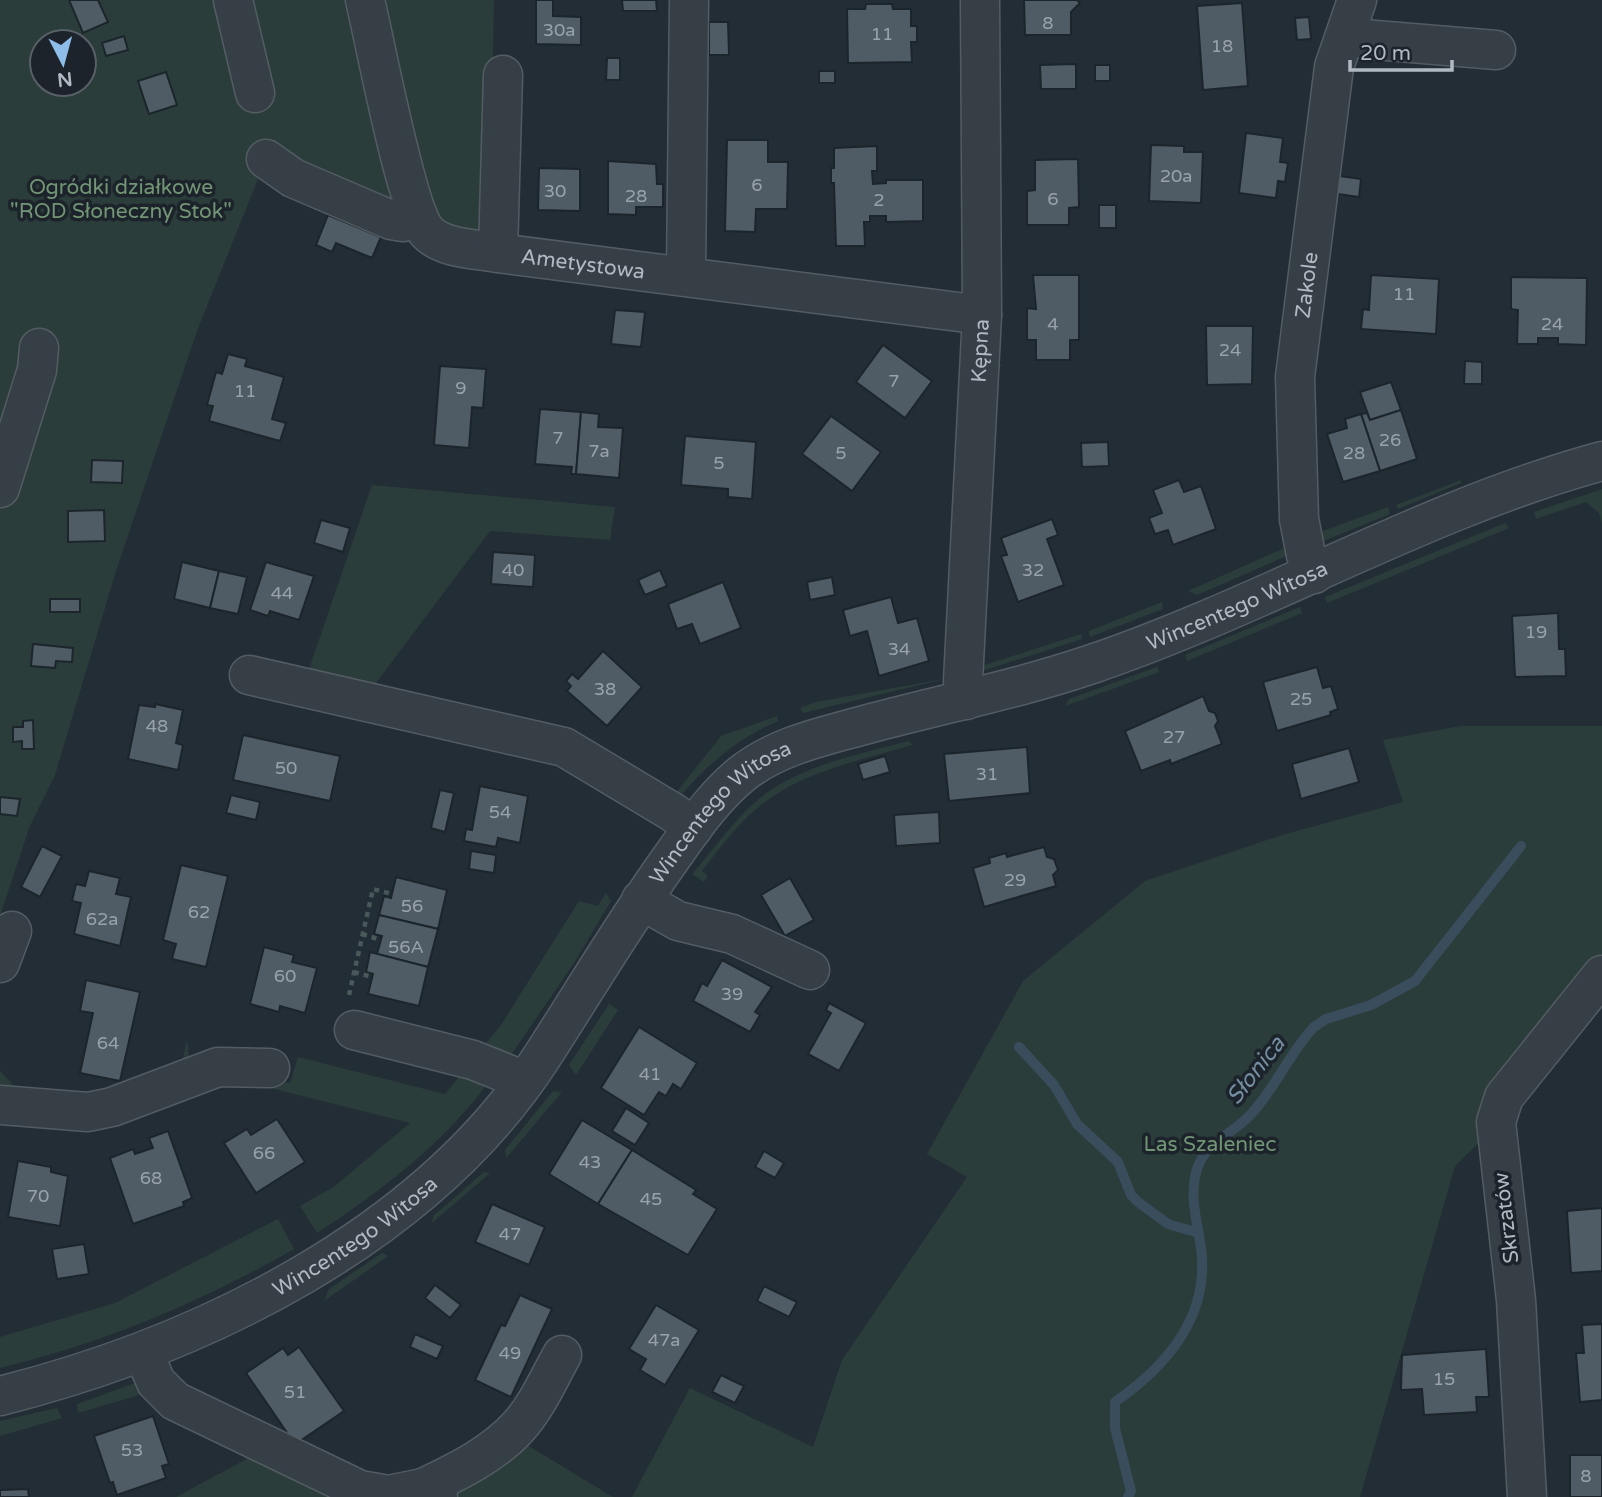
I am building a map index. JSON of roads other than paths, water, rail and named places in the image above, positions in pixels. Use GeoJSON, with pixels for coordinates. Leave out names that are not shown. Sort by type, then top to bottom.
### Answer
{"type":"FeatureCollection","features":[{"type":"Feature","properties":{"kind":"street"},"geometry":{"type":"LineString","coordinates":[[233,0],[255,93]]}},
{"type":"Feature","properties":{"kind":"street"},"geometry":{"type":"LineString","coordinates":[[266,159],[293,178],[391,220],[404,222],[418,217],[365,0]]}},
{"type":"Feature","properties":{"kind":"street"},"geometry":{"type":"LineString","coordinates":[[686,275],[689,0]]}},
{"type":"Feature","properties":{"kind":"street","name":"Kępna"},"geometry":{"type":"LineString","coordinates":[[966,700],[963,681],[982,316],[981,0]]}},
{"type":"Feature","properties":{"kind":"street"},"geometry":{"type":"LineString","coordinates":[[1352,17],[1363,39],[1496,50]]}},
{"type":"Feature","properties":{"kind":"street","name":"Zakole"},"geometry":{"type":"LineString","coordinates":[[1314,574],[1306,555],[1299,519],[1295,377],[1334,67],[1352,17]]}},
{"type":"Feature","properties":{"kind":"street"},"geometry":{"type":"LineString","coordinates":[[498,253],[503,75]]}},
{"type":"Feature","properties":{"kind":"street","name":"Ametystowa"},"geometry":{"type":"LineString","coordinates":[[418,217],[427,232],[440,241],[498,253],[686,275],[982,316]]}},
{"type":"Feature","properties":{"kind":"street"},"geometry":{"type":"LineString","coordinates":[[0,488],[37,370],[39,348]]}},
{"type":"Feature","properties":{"kind":"street","name":"Wincentego Witosa"},"geometry":{"type":"LineString","coordinates":[[0,1396],[143,1352],[226,1315],[292,1280],[372,1229],[459,1157],[525,1081],[641,900],[693,828],[737,778],[777,752],[819,737],[1045,679],[1129,651],[1491,499],[1602,461]]}},
{"type":"Feature","properties":{"kind":"street"},"geometry":{"type":"LineString","coordinates":[[249,676],[564,747],[674,813],[693,828]]}},
{"type":"Feature","properties":{"kind":"street"},"geometry":{"type":"LineString","coordinates":[[641,900],[678,921],[732,934],[810,970]]}},
{"type":"Feature","properties":{"kind":"street","name":"Skrzatów"},"geometry":{"type":"LineString","coordinates":[[1527,1497],[1516,1300],[1496,1122],[1504,1097],[1602,975]]}},
{"type":"Feature","properties":{"kind":"street"},"geometry":{"type":"LineString","coordinates":[[354,1030],[473,1059],[525,1081]]}},
{"type":"Feature","properties":{"kind":"street"},"geometry":{"type":"LineString","coordinates":[[0,1105],[88,1112],[112,1107],[218,1067],[270,1068]]}},
{"type":"Feature","properties":{"kind":"street"},"geometry":{"type":"LineString","coordinates":[[143,1352],[156,1382],[175,1401],[360,1490],[388,1495],[431,1492],[506,1439],[533,1407],[562,1355]]}},
{"type":"Feature","properties":{"kind":"waterway","name":"Słonica"},"geometry":{"type":"LineString","coordinates":[[1128,1497],[1131,1491],[1115,1428],[1115,1402],[1134,1388],[1168,1355],[1192,1317],[1199,1296],[1202,1273],[1194,1199],[1195,1179],[1201,1159],[1252,1113],[1314,1027],[1326,1019],[1371,1005],[1415,981],[1521,846]]}},
{"type":"Feature","properties":{"kind":"waterway"},"geometry":{"type":"LineString","coordinates":[[1019,1047],[1054,1085],[1077,1124],[1118,1162],[1131,1195],[1168,1224],[1199,1233]]}},
{"type":"Feature","properties":{"kind":"park label","name":"Ogródki działkowe \"ROD Słoneczny Stok\""},"geometry":{"type":"Point","coordinates":[121,199]}},
{"type":"Feature","properties":{"kind":"park label","name":"Las Szaleniec"},"geometry":{"type":"Point","coordinates":[1210,1144]}}]}
